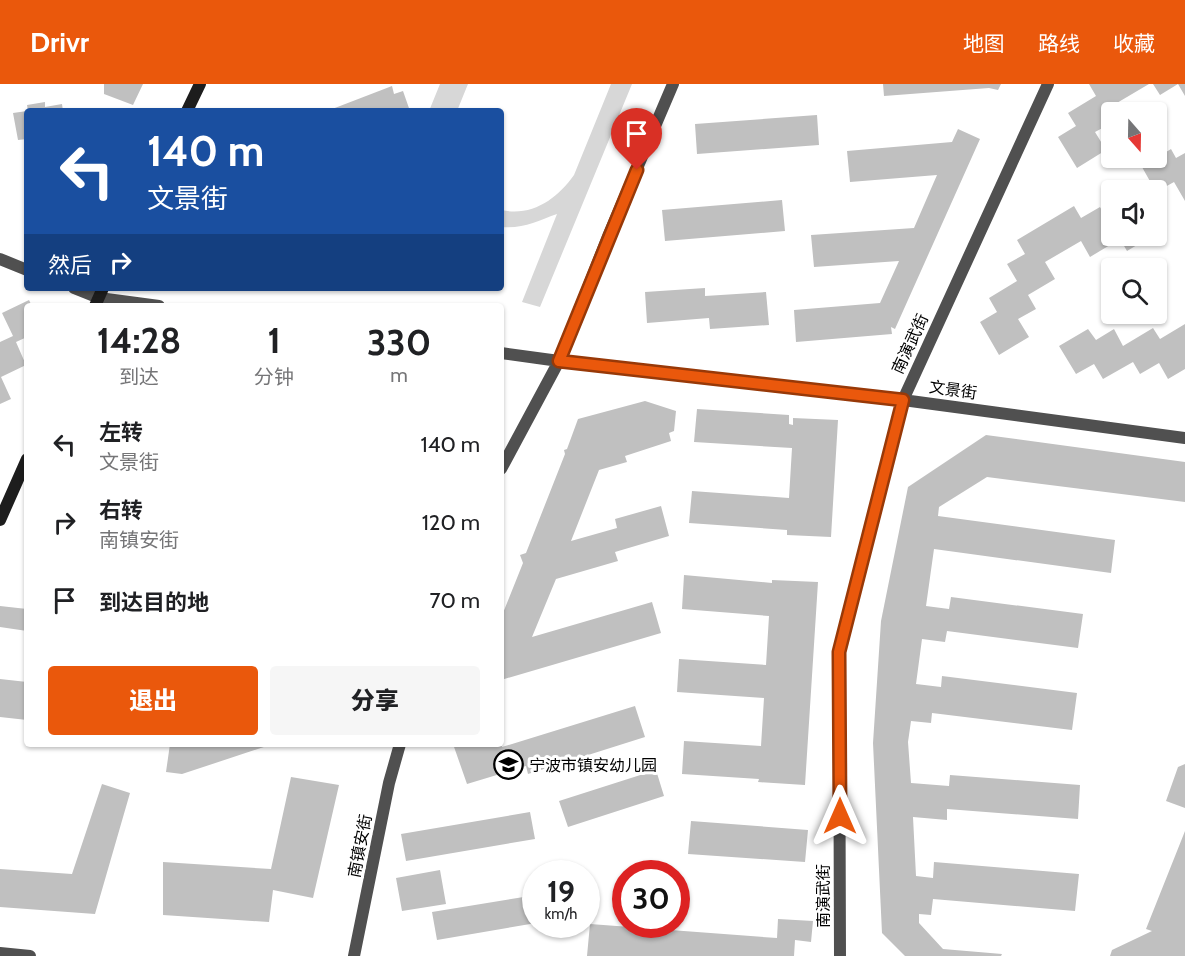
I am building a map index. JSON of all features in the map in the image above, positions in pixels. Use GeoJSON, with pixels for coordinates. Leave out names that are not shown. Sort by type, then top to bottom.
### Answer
{"type":"FeatureCollection","features":[{"type":"Feature","properties":{"kind":"main road"},"geometry":{"type":"LineString","coordinates":[[188,108],[200,84]]}},
{"type":"Feature","properties":{"kind":"main road"},"geometry":{"type":"LineString","coordinates":[[0,520],[24,466]]}},
{"type":"Feature","properties":{"kind":"street"},"geometry":{"type":"LineString","coordinates":[[504,463],[559,361],[609,234],[673,84]]}},
{"type":"Feature","properties":{"kind":"street","name":"南演武街"},"geometry":{"type":"LineString","coordinates":[[840,956],[839,652],[903,400],[1048,84]]}},
{"type":"Feature","properties":{"kind":"street"},"geometry":{"type":"LineString","coordinates":[[0,260],[24,269]]}},
{"type":"Feature","properties":{"kind":"street"},"geometry":{"type":"LineString","coordinates":[[82,291],[99,297],[139,303]]}},
{"type":"Feature","properties":{"kind":"street","name":"文景街"},"geometry":{"type":"LineString","coordinates":[[504,353],[903,400],[1185,438]]}},
{"type":"Feature","properties":{"kind":"street","name":"南镇安街"},"geometry":{"type":"LineString","coordinates":[[354,956],[389,783],[399,747]]}},
{"type":"Feature","properties":{"kind":"street"},"geometry":{"type":"LineString","coordinates":[[0,953],[30,956]]}},
{"type":"Feature","properties":{"kind":"shaded area"},"geometry":{"type":"Polygon","coordinates":[[[440,84],[468,84],[458,108],[430,108],[440,84]]]}},
{"type":"Feature","properties":{"kind":"shaded area"},"geometry":{"type":"Polygon","coordinates":[[[611,84],[632,84],[540,307],[522,302],[557,214],[524,226],[504,227],[504,210],[523,211],[543,204],[560,192],[574,175],[611,84]]]}},
{"type":"Feature","properties":{"kind":"building"},"geometry":{"type":"Polygon","coordinates":[[[104,84],[143,84],[133,105],[104,94],[104,84]]]}},
{"type":"Feature","properties":{"kind":"building"},"geometry":{"type":"Polygon","coordinates":[[[883,84],[1001,84],[998,90],[989,88],[884,96],[883,84]]]}},
{"type":"Feature","properties":{"kind":"building"},"geometry":{"type":"Polygon","coordinates":[[[1089,84],[1149,84],[1119,102],[1101,102],[1101,129],[1095,132],[1101,142],[1101,153],[1077,168],[1058,137],[1076,126],[1068,113],[1096,96],[1089,84]]]}},
{"type":"Feature","properties":{"kind":"building"},"geometry":{"type":"Polygon","coordinates":[[[1153,84],[1178,84],[1160,95],[1153,84]]]}},
{"type":"Feature","properties":{"kind":"building"},"geometry":{"type":"Polygon","coordinates":[[[1178,84],[1185,84],[1185,96],[1178,84]]]}},
{"type":"Feature","properties":{"kind":"building"},"geometry":{"type":"Polygon","coordinates":[[[392,86],[394,94],[403,91],[409,108],[335,108],[392,86]]]}},
{"type":"Feature","properties":{"kind":"building"},"geometry":{"type":"Polygon","coordinates":[[[45,102],[45,107],[62,104],[63,108],[28,108],[27,105],[45,102]]]}},
{"type":"Feature","properties":{"kind":"building"},"geometry":{"type":"Polygon","coordinates":[[[24,111],[24,139],[18,140],[13,113],[24,111]]]}},
{"type":"Feature","properties":{"kind":"building"},"geometry":{"type":"Polygon","coordinates":[[[817,115],[819,145],[697,154],[695,124],[817,115]]]}},
{"type":"Feature","properties":{"kind":"building"},"geometry":{"type":"Polygon","coordinates":[[[958,129],[980,139],[895,329],[891,327],[892,334],[796,342],[794,310],[880,303],[899,261],[814,267],[811,235],[914,228],[937,175],[850,182],[847,151],[952,142],[958,129]]]}},
{"type":"Feature","properties":{"kind":"building"},"geometry":{"type":"Polygon","coordinates":[[[1171,149],[1176,158],[1185,153],[1185,201],[1174,182],[1167,186],[1167,180],[1149,180],[1143,168],[1167,168],[1167,151],[1171,149]]]}},
{"type":"Feature","properties":{"kind":"building"},"geometry":{"type":"Polygon","coordinates":[[[782,200],[785,231],[665,241],[662,210],[782,200]]]}},
{"type":"Feature","properties":{"kind":"building"},"geometry":{"type":"Polygon","coordinates":[[[1074,206],[1081,218],[1100,207],[1101,246],[1108,246],[1090,257],[1081,241],[1045,262],[1055,279],[1028,295],[1036,309],[1018,319],[1029,337],[999,355],[980,322],[997,312],[989,298],[1017,281],[1007,264],[1025,254],[1017,240],[1074,206]]]}},
{"type":"Feature","properties":{"kind":"building"},"geometry":{"type":"Polygon","coordinates":[[[1124,246],[1135,246],[1127,251],[1124,246]]]}},
{"type":"Feature","properties":{"kind":"building"},"geometry":{"type":"Polygon","coordinates":[[[705,288],[705,296],[766,292],[769,325],[710,329],[709,318],[647,323],[645,292],[705,288]]]}},
{"type":"Feature","properties":{"kind":"building"},"geometry":{"type":"Polygon","coordinates":[[[29,300],[30,303],[24,303],[24,338],[16,342],[24,366],[1,377],[11,399],[0,404],[0,342],[13,336],[2,313],[29,300]]]}},
{"type":"Feature","properties":{"kind":"building"},"geometry":{"type":"Polygon","coordinates":[[[1185,324],[1185,369],[1168,379],[1159,363],[1140,374],[1133,362],[1103,379],[1094,364],[1076,374],[1059,346],[1088,329],[1096,340],[1114,329],[1123,346],[1153,328],[1160,339],[1185,324]]]}},
{"type":"Feature","properties":{"kind":"building"},"geometry":{"type":"Polygon","coordinates":[[[645,401],[676,411],[674,431],[669,433],[671,441],[625,456],[627,462],[599,470],[571,541],[617,528],[615,519],[661,506],[669,536],[615,552],[618,561],[556,579],[532,637],[652,602],[661,633],[504,679],[504,610],[523,563],[520,555],[526,553],[565,454],[564,450],[567,449],[578,419],[645,401]]]}},
{"type":"Feature","properties":{"kind":"building"},"geometry":{"type":"Polygon","coordinates":[[[697,409],[789,415],[789,424],[793,425],[793,418],[838,420],[831,537],[787,535],[787,530],[689,523],[692,491],[789,498],[792,448],[694,442],[697,409]]]}},
{"type":"Feature","properties":{"kind":"building"},"geometry":{"type":"Polygon","coordinates":[[[986,435],[1185,462],[1185,502],[987,477],[939,507],[938,516],[1115,540],[1111,573],[934,549],[926,606],[949,609],[951,597],[1083,614],[1078,648],[947,631],[945,642],[922,639],[916,684],[941,687],[942,676],[1077,693],[1072,730],[932,713],[931,723],[911,721],[908,742],[911,783],[949,786],[950,775],[1080,785],[1078,819],[947,809],[947,820],[913,817],[916,876],[933,878],[934,862],[1079,874],[1075,911],[933,899],[931,915],[919,914],[919,923],[943,949],[1002,954],[1001,956],[905,956],[882,933],[873,743],[881,621],[908,487],[986,435]]]}},
{"type":"Feature","properties":{"kind":"building"},"geometry":{"type":"Polygon","coordinates":[[[684,575],[772,583],[772,580],[818,582],[805,785],[758,782],[759,779],[682,774],[684,741],[761,746],[764,698],[677,692],[679,659],[766,665],[769,616],[682,609],[684,575]]]}},
{"type":"Feature","properties":{"kind":"building"},"geometry":{"type":"Polygon","coordinates":[[[0,606],[24,609],[24,631],[0,627],[0,606]]]}},
{"type":"Feature","properties":{"kind":"building"},"geometry":{"type":"Polygon","coordinates":[[[0,679],[24,682],[24,720],[0,717],[0,679]]]}},
{"type":"Feature","properties":{"kind":"building"},"geometry":{"type":"Polygon","coordinates":[[[635,706],[645,737],[528,774],[526,766],[467,784],[454,747],[504,746],[635,706]]]}},
{"type":"Feature","properties":{"kind":"building"},"geometry":{"type":"Polygon","coordinates":[[[170,747],[264,747],[182,774],[166,772],[170,747]]]}},
{"type":"Feature","properties":{"kind":"building"},"geometry":{"type":"Polygon","coordinates":[[[1185,764],[1185,808],[1166,801],[1178,767],[1185,764]]]}},
{"type":"Feature","properties":{"kind":"building"},"geometry":{"type":"Polygon","coordinates":[[[656,770],[664,796],[568,827],[559,801],[656,770]]]}},
{"type":"Feature","properties":{"kind":"building"},"geometry":{"type":"Polygon","coordinates":[[[291,777],[339,785],[313,898],[273,890],[269,922],[163,915],[163,862],[271,869],[291,777]]]}},
{"type":"Feature","properties":{"kind":"building"},"geometry":{"type":"Polygon","coordinates":[[[102,784],[130,793],[95,914],[0,907],[0,869],[72,874],[102,784]]]}},
{"type":"Feature","properties":{"kind":"building"},"geometry":{"type":"Polygon","coordinates":[[[530,812],[535,839],[406,861],[401,834],[530,812]]]}},
{"type":"Feature","properties":{"kind":"building"},"geometry":{"type":"Polygon","coordinates":[[[691,821],[808,830],[805,862],[688,854],[691,821]]]}},
{"type":"Feature","properties":{"kind":"building"},"geometry":{"type":"Polygon","coordinates":[[[1185,831],[1185,956],[1110,956],[1112,950],[1152,931],[1146,929],[1185,831]]]}},
{"type":"Feature","properties":{"kind":"building"},"geometry":{"type":"Polygon","coordinates":[[[440,870],[446,904],[402,911],[396,878],[440,870]]]}},
{"type":"Feature","properties":{"kind":"building"},"geometry":{"type":"Polygon","coordinates":[[[522,897],[522,925],[437,940],[432,912],[522,897]]]}},
{"type":"Feature","properties":{"kind":"building"},"geometry":{"type":"Polygon","coordinates":[[[778,919],[813,921],[811,942],[795,940],[794,956],[587,956],[589,938],[600,938],[600,925],[612,926],[612,938],[690,938],[690,931],[777,938],[778,919]]]}},
{"type":"Feature","properties":{"kind":"place","name":"宁波市镇安幼儿园"},"geometry":{"type":"Point","coordinates":[508,765]}},
{"type":"Feature","properties":{"kind":"route"},"geometry":{"type":"LineString","coordinates":[[637,170],[559,361],[903,400],[839,652],[840,816]]}}]}
